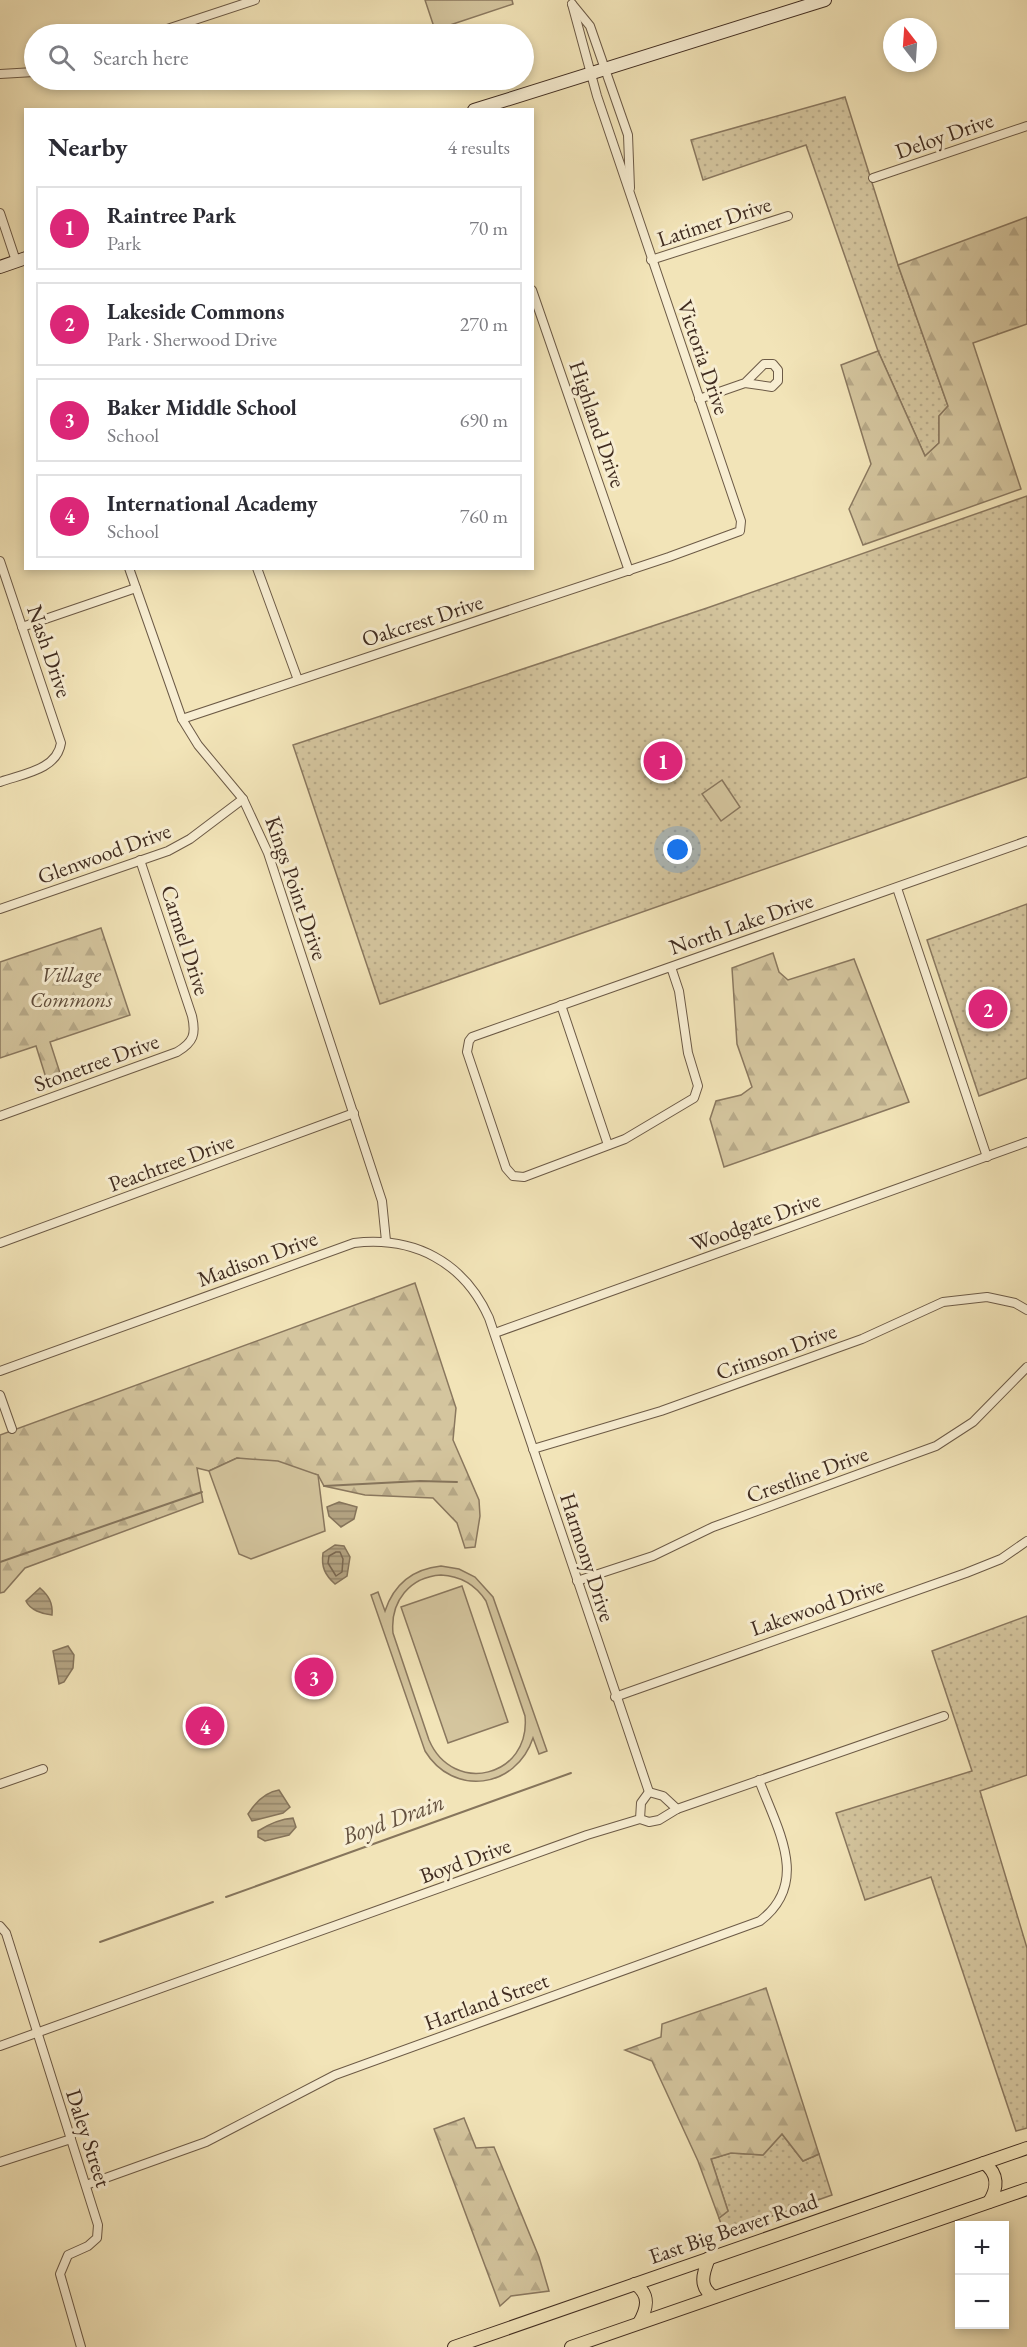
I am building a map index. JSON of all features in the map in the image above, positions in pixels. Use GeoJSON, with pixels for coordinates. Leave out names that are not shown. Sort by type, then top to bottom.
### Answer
{"type":"FeatureCollection","features":[{"type":"Feature","properties":{"kind":"main road"},"geometry":{"type":"LineString","coordinates":[[480,108],[605,67],[825,0]]}},
{"type":"Feature","properties":{"kind":"main road"},"geometry":{"type":"LineString","coordinates":[[0,267],[21,260]]}},
{"type":"Feature","properties":{"kind":"main road","name":"East Big Beaver Road"},"geometry":{"type":"LineString","coordinates":[[454,2347],[1027,2148]]}},
{"type":"Feature","properties":{"kind":"main road"},"geometry":{"type":"LineString","coordinates":[[984,2163],[992,2170],[996,2180],[989,2202]]}},
{"type":"Feature","properties":{"kind":"main road"},"geometry":{"type":"LineString","coordinates":[[571,2347],[1027,2189]]}},
{"type":"Feature","properties":{"kind":"main road"},"geometry":{"type":"LineString","coordinates":[[709,2258],[702,2279],[705,2289],[714,2297]]}},
{"type":"Feature","properties":{"kind":"main road"},"geometry":{"type":"LineString","coordinates":[[635,2284],[646,2297],[646,2308],[639,2324]]}},
{"type":"Feature","properties":{"kind":"street"},"geometry":{"type":"LineString","coordinates":[[182,24],[255,0]]}},
{"type":"Feature","properties":{"kind":"street","name":"Victoria Drive"},"geometry":{"type":"LineString","coordinates":[[571,2],[590,26],[630,147],[630,194]]}},
{"type":"Feature","properties":{"kind":"street","name":"Victoria Drive"},"geometry":{"type":"LineString","coordinates":[[571,2],[590,72],[651,260],[741,522],[740,531]]}},
{"type":"Feature","properties":{"kind":"street"},"geometry":{"type":"LineString","coordinates":[[0,74],[24,73]]}},
{"type":"Feature","properties":{"kind":"street","name":"Deloy Drive"},"geometry":{"type":"LineString","coordinates":[[873,178],[1027,126]]}},
{"type":"Feature","properties":{"kind":"street"},"geometry":{"type":"LineString","coordinates":[[0,213],[21,260]]}},
{"type":"Feature","properties":{"kind":"street","name":"Latimer Drive"},"geometry":{"type":"LineString","coordinates":[[651,260],[788,216]]}},
{"type":"Feature","properties":{"kind":"street","name":"Highland Drive"},"geometry":{"type":"LineString","coordinates":[[534,296],[629,571]]}},
{"type":"Feature","properties":{"kind":"street"},"geometry":{"type":"LineString","coordinates":[[699,399],[745,383]]}},
{"type":"Feature","properties":{"kind":"street","name":"Oakcrest Drive"},"geometry":{"type":"LineString","coordinates":[[182,719],[629,571],[740,531]]}},
{"type":"Feature","properties":{"kind":"street","name":"Nash Drive"},"geometry":{"type":"LineString","coordinates":[[0,561],[61,743],[59,754],[45,766],[0,782]]}},
{"type":"Feature","properties":{"kind":"street","name":"Kings Point Drive"},"geometry":{"type":"LineString","coordinates":[[130,570],[182,719],[198,745],[243,799],[268,853],[384,1207],[386,1241]]}},
{"type":"Feature","properties":{"kind":"street"},"geometry":{"type":"LineString","coordinates":[[258,570],[298,680]]}},
{"type":"Feature","properties":{"kind":"street"},"geometry":{"type":"LineString","coordinates":[[22,627],[136,588]]}},
{"type":"Feature","properties":{"kind":"street","name":"Glenwood Drive"},"geometry":{"type":"LineString","coordinates":[[0,909],[140,860],[190,839],[243,799]]}},
{"type":"Feature","properties":{"kind":"street","name":"North Lake Drive"},"geometry":{"type":"LineString","coordinates":[[608,1145],[524,1177],[513,1176],[506,1168],[467,1052],[469,1041],[478,1034],[1027,842]]}},
{"type":"Feature","properties":{"kind":"street","name":"Carmel Drive"},"geometry":{"type":"LineString","coordinates":[[140,860],[195,1031]]}},
{"type":"Feature","properties":{"kind":"street"},"geometry":{"type":"LineString","coordinates":[[897,888],[987,1157]]}},
{"type":"Feature","properties":{"kind":"street"},"geometry":{"type":"LineString","coordinates":[[561,1005],[608,1145],[625,1139],[694,1098],[698,1086],[688,1053],[679,991],[671,967]]}},
{"type":"Feature","properties":{"kind":"street","name":"Stonetree Drive"},"geometry":{"type":"LineString","coordinates":[[0,1116],[177,1052],[192,1040],[195,1031]]}},
{"type":"Feature","properties":{"kind":"street","name":"Peachtree Drive"},"geometry":{"type":"LineString","coordinates":[[0,1244],[354,1113]]}},
{"type":"Feature","properties":{"kind":"street","name":"Woodgate Drive"},"geometry":{"type":"LineString","coordinates":[[495,1333],[1027,1142]]}},
{"type":"Feature","properties":{"kind":"street","name":"Madison Drive"},"geometry":{"type":"LineString","coordinates":[[0,1371],[354,1243],[386,1241],[425,1251],[456,1270],[478,1295],[495,1333]]}},
{"type":"Feature","properties":{"kind":"street","name":"Crimson Drive"},"geometry":{"type":"LineString","coordinates":[[533,1449],[695,1399],[862,1339],[943,1302],[987,1297],[1015,1303],[1027,1310]]}},
{"type":"Feature","properties":{"kind":"street","name":"Harmony Drive"},"geometry":{"type":"LineString","coordinates":[[495,1333],[615,1697],[649,1792]]}},
{"type":"Feature","properties":{"kind":"street","name":"Crestline Drive"},"geometry":{"type":"LineString","coordinates":[[577,1581],[653,1556],[713,1527],[936,1446],[973,1422],[1027,1367]]}},
{"type":"Feature","properties":{"kind":"street"},"geometry":{"type":"LineString","coordinates":[[0,1395],[12,1429]]}},
{"type":"Feature","properties":{"kind":"street","name":"Lakewood Drive"},"geometry":{"type":"LineString","coordinates":[[615,1697],[966,1573],[1001,1559],[1027,1541]]}},
{"type":"Feature","properties":{"kind":"street","name":"Boyd Drive"},"geometry":{"type":"LineString","coordinates":[[0,2046],[587,1835],[640,1819],[649,1822],[659,1820],[677,1809],[944,1716]]}},
{"type":"Feature","properties":{"kind":"street"},"geometry":{"type":"LineString","coordinates":[[0,1784],[43,1769]]}},
{"type":"Feature","properties":{"kind":"street","name":"Hartland Street"},"geometry":{"type":"LineString","coordinates":[[86,2185],[206,2142],[335,2075],[760,1922],[781,1899],[788,1867],[759,1780]]}},
{"type":"Feature","properties":{"kind":"street"},"geometry":{"type":"LineString","coordinates":[[640,1819],[641,1803],[649,1792],[663,1796],[677,1809]]}},
{"type":"Feature","properties":{"kind":"street","name":"Daley Street"},"geometry":{"type":"LineString","coordinates":[[0,1926],[6,1933],[98,2225],[97,2238],[88,2246],[68,2255],[63,2261],[60,2274],[81,2347]]}},
{"type":"Feature","properties":{"kind":"street"},"geometry":{"type":"LineString","coordinates":[[0,2162],[71,2139]]}},
{"type":"Feature","properties":{"kind":"green space"},"geometry":{"type":"Polygon","coordinates":[[[425,0],[512,0],[513,4],[453,24],[433,24],[425,0]]]}},
{"type":"Feature","properties":{"kind":"green space"},"geometry":{"type":"Polygon","coordinates":[[[845,97],[898,265],[948,406],[939,416],[939,443],[925,456],[878,351],[806,145],[703,180],[691,140],[845,97]]]}},
{"type":"Feature","properties":{"kind":"green space"},"geometry":{"type":"Polygon","coordinates":[[[1027,217],[1027,324],[973,343],[1021,489],[863,545],[849,509],[871,464],[841,365],[878,351],[925,456],[939,443],[939,416],[948,406],[898,265],[1027,217]]]}},
{"type":"Feature","properties":{"kind":"green space"},"geometry":{"type":"Polygon","coordinates":[[[1027,496],[1027,777],[380,1004],[293,745],[707,608],[1027,496]]]}},
{"type":"Feature","properties":{"kind":"green space"},"geometry":{"type":"Polygon","coordinates":[[[722,780],[740,807],[721,821],[702,794],[722,780]]]}},
{"type":"Feature","properties":{"kind":"green space"},"geometry":{"type":"Polygon","coordinates":[[[1027,904],[1027,1078],[979,1096],[927,940],[1027,904]]]}},
{"type":"Feature","properties":{"kind":"green space","name":"Village Commons"},"geometry":{"type":"Polygon","coordinates":[[[101,928],[130,1015],[50,1042],[61,1076],[47,1081],[36,1046],[0,1058],[0,962],[101,928]]]}},
{"type":"Feature","properties":{"kind":"green space"},"geometry":{"type":"Polygon","coordinates":[[[773,953],[779,972],[788,980],[854,959],[909,1102],[724,1167],[710,1119],[716,1101],[741,1095],[752,1087],[737,1044],[732,968],[773,953]]]}},
{"type":"Feature","properties":{"kind":"green space"},"geometry":{"type":"Polygon","coordinates":[[[415,1283],[456,1408],[453,1440],[479,1500],[480,1516],[475,1547],[465,1548],[457,1523],[433,1498],[365,1495],[324,1486],[318,1475],[237,1458],[209,1471],[197,1468],[203,1502],[25,1568],[4,1592],[0,1593],[0,1435],[415,1283]]]}},
{"type":"Feature","properties":{"kind":"green space"},"geometry":{"type":"Polygon","coordinates":[[[237,1458],[278,1461],[318,1475],[325,1531],[251,1559],[239,1554],[209,1471],[237,1458]]]}},
{"type":"Feature","properties":{"kind":"green space"},"geometry":{"type":"Polygon","coordinates":[[[441,1566],[459,1569],[475,1577],[493,1597],[547,1751],[539,1754],[533,1738],[525,1755],[513,1768],[499,1777],[483,1781],[467,1781],[451,1776],[437,1766],[425,1751],[371,1595],[378,1592],[385,1611],[399,1586],[413,1574],[441,1566]],[[441,1575],[420,1580],[404,1593],[395,1611],[393,1633],[429,1740],[440,1758],[455,1768],[472,1773],[488,1772],[504,1765],[516,1753],[524,1737],[525,1716],[486,1601],[467,1582],[441,1575]]]}},
{"type":"Feature","properties":{"kind":"green space"},"geometry":{"type":"Polygon","coordinates":[[[462,1586],[508,1722],[448,1743],[401,1607],[462,1586]]]}},
{"type":"Feature","properties":{"kind":"green space"},"geometry":{"type":"Polygon","coordinates":[[[1027,1616],[1027,1775],[980,1791],[1027,1948],[1027,2128],[1016,2131],[931,1877],[865,1900],[836,1813],[972,1771],[932,1651],[1027,1616]]]}},
{"type":"Feature","properties":{"kind":"green space"},"geometry":{"type":"Polygon","coordinates":[[[766,1988],[819,2154],[803,2161],[782,2134],[763,2155],[731,2153],[711,2159],[728,2211],[719,2218],[698,2161],[652,2061],[625,2050],[661,2037],[662,2024],[766,1988]]]}},
{"type":"Feature","properties":{"kind":"green space"},"geometry":{"type":"Polygon","coordinates":[[[464,2118],[476,2148],[494,2147],[539,2257],[549,2291],[511,2296],[500,2306],[434,2129],[464,2118]]]}},
{"type":"Feature","properties":{"kind":"green space"},"geometry":{"type":"Polygon","coordinates":[[[782,2134],[803,2161],[819,2154],[832,2195],[724,2233],[719,2218],[728,2211],[711,2159],[731,2153],[763,2155],[782,2134]]]}},
{"type":"Feature","properties":{"kind":"water"},"geometry":{"type":"Polygon","coordinates":[[[339,1502],[357,1507],[354,1519],[341,1527],[329,1516],[327,1507],[339,1502]]]}},
{"type":"Feature","properties":{"kind":"water"},"geometry":{"type":"Polygon","coordinates":[[[335,1545],[344,1546],[350,1557],[347,1576],[335,1584],[324,1570],[323,1553],[335,1545]]]}},
{"type":"Feature","properties":{"kind":"water"},"geometry":{"type":"Polygon","coordinates":[[[40,1588],[50,1600],[52,1615],[37,1611],[26,1601],[40,1588]]]}},
{"type":"Feature","properties":{"kind":"water"},"geometry":{"type":"Polygon","coordinates":[[[68,1646],[74,1655],[73,1668],[64,1682],[59,1684],[53,1651],[68,1646]]]}},
{"type":"Feature","properties":{"kind":"water"},"geometry":{"type":"Polygon","coordinates":[[[279,1790],[290,1807],[283,1813],[252,1821],[248,1814],[254,1806],[265,1796],[279,1790]]]}},
{"type":"Feature","properties":{"kind":"water"},"geometry":{"type":"Polygon","coordinates":[[[293,1818],[296,1827],[289,1835],[265,1841],[258,1837],[258,1831],[266,1826],[293,1818]]]}},
{"type":"Feature","properties":{"kind":"waterway"},"geometry":{"type":"LineString","coordinates":[[324,1486],[420,1481],[457,1482]]}},
{"type":"Feature","properties":{"kind":"waterway"},"geometry":{"type":"LineString","coordinates":[[0,1562],[202,1492]]}},
{"type":"Feature","properties":{"kind":"waterway","name":"Boyd Drain"},"geometry":{"type":"LineString","coordinates":[[226,1897],[571,1773]]}},
{"type":"Feature","properties":{"kind":"waterway","name":"Boyd Drain"},"geometry":{"type":"LineString","coordinates":[[100,1942],[213,1902]]}},
{"type":"Feature","properties":{"kind":"place","name":"Raintree Park"},"geometry":{"type":"Point","coordinates":[663,761]}},
{"type":"Feature","properties":{"kind":"place","name":"Lakeside Commons"},"geometry":{"type":"Point","coordinates":[988,1009]}},
{"type":"Feature","properties":{"kind":"place","name":"Baker Middle School"},"geometry":{"type":"Point","coordinates":[314,1677]}},
{"type":"Feature","properties":{"kind":"place","name":"International Academy"},"geometry":{"type":"Point","coordinates":[205,1726]}}]}
